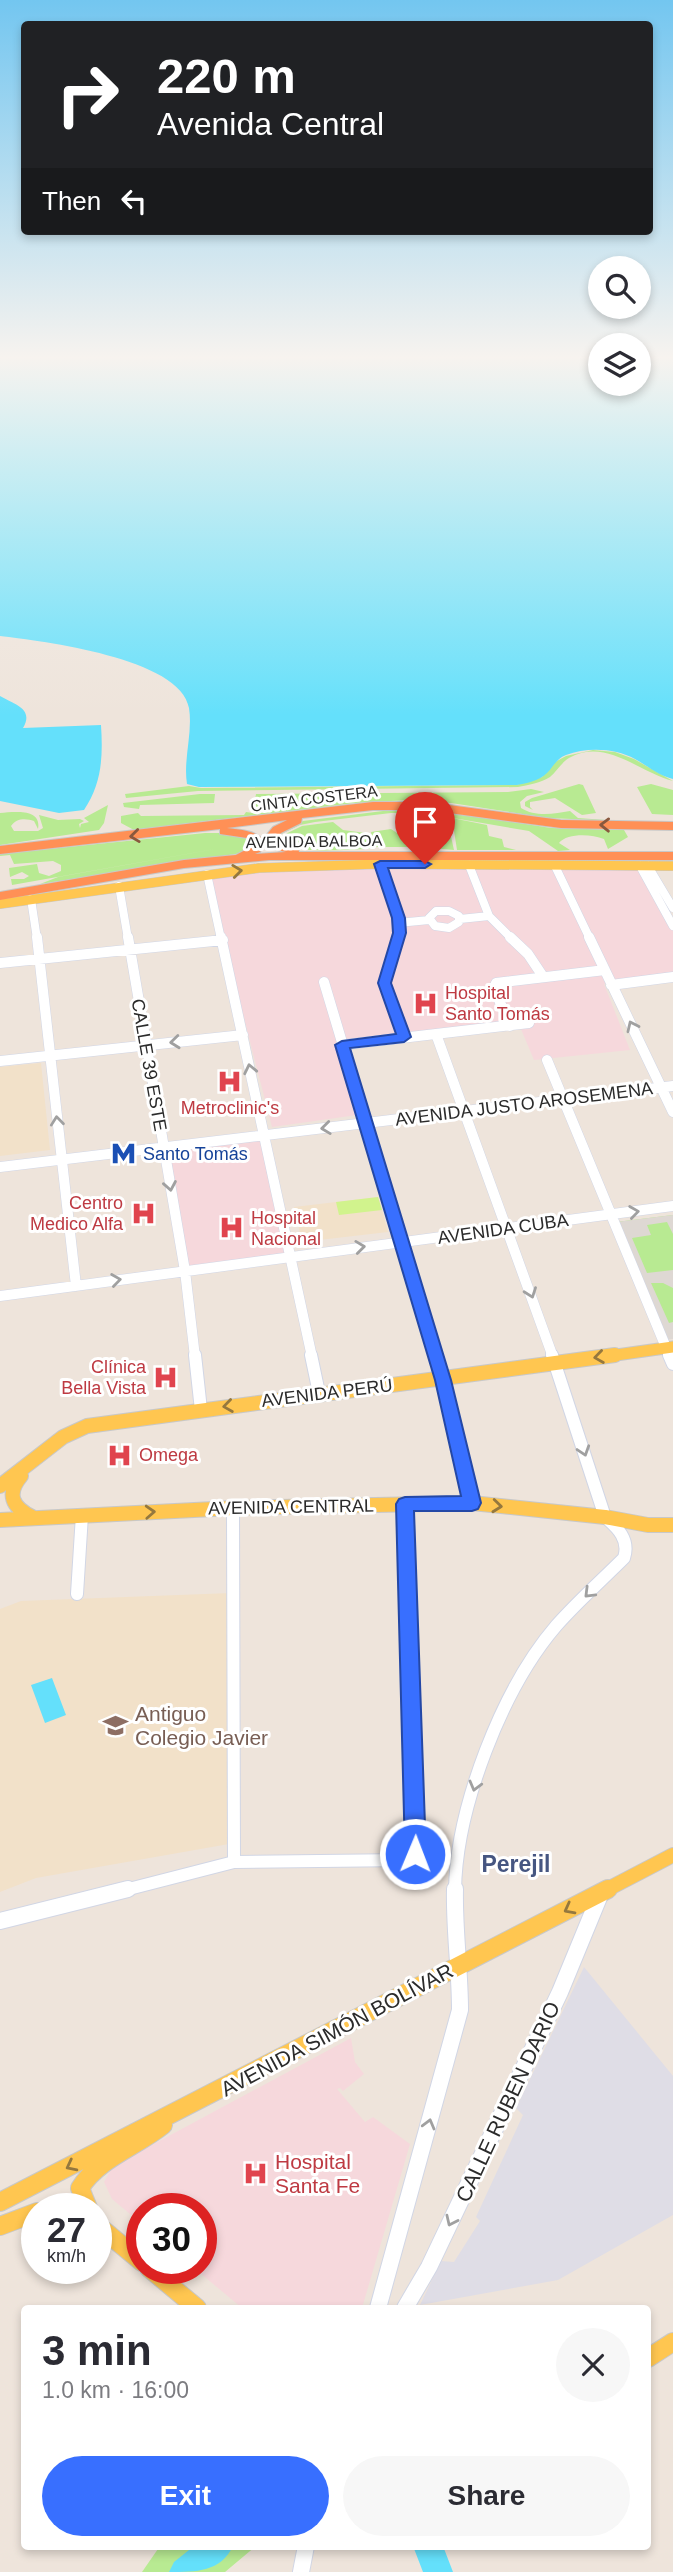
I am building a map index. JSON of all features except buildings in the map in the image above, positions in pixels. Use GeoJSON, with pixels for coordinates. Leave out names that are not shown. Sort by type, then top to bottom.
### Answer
{"type":"FeatureCollection","features":[{"type":"Feature","properties":{"kind":"highway","name":"CINTA COSTERA"},"geometry":{"type":"LineString","coordinates":[[0,850],[373,806],[428,806],[561,824],[673,825]]}},
{"type":"Feature","properties":{"kind":"highway"},"geometry":{"type":"LineString","coordinates":[[312,813],[277,830],[270,838],[277,846],[312,854]]}},
{"type":"Feature","properties":{"kind":"highway"},"geometry":{"type":"LineString","coordinates":[[181,830],[228,831],[251,835],[259,841],[256,849],[230,859]]}},
{"type":"Feature","properties":{"kind":"highway","name":"AVENIDA BALBOA"},"geometry":{"type":"LineString","coordinates":[[0,896],[230,859],[312,854],[673,856]]}},
{"type":"Feature","properties":{"kind":"main road","name":"AVENIDA BALBOA"},"geometry":{"type":"LineString","coordinates":[[0,904],[258,868],[380,864],[673,866]]}},
{"type":"Feature","properties":{"kind":"main road","name":"AVENIDA PERÚ"},"geometry":{"type":"LineString","coordinates":[[0,1486],[67,1434],[98,1424],[670,1348]]}},
{"type":"Feature","properties":{"kind":"main road"},"geometry":{"type":"LineString","coordinates":[[33,1517],[19,1511],[12,1503],[11,1490],[16,1481],[76,1434],[98,1424]]}},
{"type":"Feature","properties":{"kind":"main road","name":"AVENIDA CENTRAL"},"geometry":{"type":"LineString","coordinates":[[0,1520],[233,1508],[472,1503],[605,1517],[648,1525],[673,1525]]}},
{"type":"Feature","properties":{"kind":"main road","name":"AVENIDA SIMÓN BOLÍVAR"},"geometry":{"type":"LineString","coordinates":[[0,2202],[673,1855]]}},
{"type":"Feature","properties":{"kind":"main road"},"geometry":{"type":"LineString","coordinates":[[82,2193],[80,2188],[88,2176],[150,2137],[176,2113]]}},
{"type":"Feature","properties":{"kind":"main road"},"geometry":{"type":"LineString","coordinates":[[0,2226],[21,2219]]}},
{"type":"Feature","properties":{"kind":"main road"},"geometry":{"type":"LineString","coordinates":[[112,2237],[126,2249]]}},
{"type":"Feature","properties":{"kind":"main road"},"geometry":{"type":"LineString","coordinates":[[168,2284],[193,2305]]}},
{"type":"Feature","properties":{"kind":"main road"},"geometry":{"type":"LineString","coordinates":[[651,2356],[673,2342]]}},
{"type":"Feature","properties":{"kind":"street"},"geometry":{"type":"LineString","coordinates":[[380,864],[398,923],[399,939],[385,983],[404,1037]]}},
{"type":"Feature","properties":{"kind":"street"},"geometry":{"type":"LineString","coordinates":[[469,865],[489,916],[528,954],[542,975]]}},
{"type":"Feature","properties":{"kind":"street"},"geometry":{"type":"LineString","coordinates":[[555,866],[673,1112]]}},
{"type":"Feature","properties":{"kind":"street"},"geometry":{"type":"LineString","coordinates":[[644,866],[673,908]]}},
{"type":"Feature","properties":{"kind":"street"},"geometry":{"type":"LineString","coordinates":[[644,866],[673,926]]}},
{"type":"Feature","properties":{"kind":"street"},"geometry":{"type":"LineString","coordinates":[[207,874],[292,1255],[319,1393]]}},
{"type":"Feature","properties":{"kind":"street","name":"CALLE 39 ESTE"},"geometry":{"type":"LineString","coordinates":[[119,886],[185,1271],[201,1410]]}},
{"type":"Feature","properties":{"kind":"street"},"geometry":{"type":"LineString","coordinates":[[31,899],[76,1286]]}},
{"type":"Feature","properties":{"kind":"street"},"geometry":{"type":"LineString","coordinates":[[429,920],[433,913],[444,910],[456,914],[460,919]]}},
{"type":"Feature","properties":{"kind":"street"},"geometry":{"type":"LineString","coordinates":[[429,920],[435,926],[444,928],[454,926],[460,919],[489,916]]}},
{"type":"Feature","properties":{"kind":"street"},"geometry":{"type":"LineString","coordinates":[[398,923],[429,920]]}},
{"type":"Feature","properties":{"kind":"street"},"geometry":{"type":"LineString","coordinates":[[0,963],[223,940]]}},
{"type":"Feature","properties":{"kind":"street"},"geometry":{"type":"LineString","coordinates":[[510,1026],[494,988],[496,983],[542,975],[605,970]]}},
{"type":"Feature","properties":{"kind":"street"},"geometry":{"type":"LineString","coordinates":[[613,988],[673,977]]}},
{"type":"Feature","properties":{"kind":"street"},"geometry":{"type":"LineString","coordinates":[[324,982],[443,1380],[472,1503]]}},
{"type":"Feature","properties":{"kind":"street"},"geometry":{"type":"LineString","coordinates":[[613,988],[673,984]]}},
{"type":"Feature","properties":{"kind":"street"},"geometry":{"type":"LineString","coordinates":[[342,1045],[529,1023]]}},
{"type":"Feature","properties":{"kind":"street"},"geometry":{"type":"LineString","coordinates":[[382,2305],[460,2010],[460,1966],[454,1924],[455,1859],[480,1764],[522,1673],[556,1626],[624,1558],[627,1549],[626,1540],[620,1530],[605,1517],[555,1363],[436,1034]]}},
{"type":"Feature","properties":{"kind":"street"},"geometry":{"type":"LineString","coordinates":[[0,1061],[243,1035]]}},
{"type":"Feature","properties":{"kind":"street"},"geometry":{"type":"LineString","coordinates":[[547,1060],[670,1348],[673,1364]]}},
{"type":"Feature","properties":{"kind":"street","name":"AVENIDA JUSTO AROSEMENA"},"geometry":{"type":"LineString","coordinates":[[0,1167],[673,1086]]}},
{"type":"Feature","properties":{"kind":"street","name":"AVENIDA CUBA"},"geometry":{"type":"LineString","coordinates":[[0,1296],[673,1206]]}},
{"type":"Feature","properties":{"kind":"street"},"geometry":{"type":"LineString","coordinates":[[0,1921],[234,1862],[407,1860],[415,1854],[405,1504]]}},
{"type":"Feature","properties":{"kind":"street"},"geometry":{"type":"LineString","coordinates":[[233,1508],[234,1862]]}},
{"type":"Feature","properties":{"kind":"street"},"geometry":{"type":"LineString","coordinates":[[77,1594],[82,1515]]}},
{"type":"Feature","properties":{"kind":"street","name":"CALLE RUBEN DARIO"},"geometry":{"type":"LineString","coordinates":[[407,2305],[429,2267],[560,1992],[601,1892]]}},
{"type":"Feature","properties":{"kind":"street"},"geometry":{"type":"LineString","coordinates":[[301,2572],[305,2550]]}},
{"type":"Feature","properties":{"kind":"shaded area","name":"Hospital Santo Tomás"},"geometry":{"type":"Polygon","coordinates":[[[638,868],[673,930],[673,975],[604,984],[630,1050],[534,1060],[518,1022],[336,1041],[357,1115],[272,1127],[207,874],[259,869],[638,868]]]}},
{"type":"Feature","properties":{"kind":"shaded area"},"geometry":{"type":"Polygon","coordinates":[[[41,1063],[50,1150],[0,1156],[0,1067],[41,1063]]]}},
{"type":"Feature","properties":{"kind":"shaded area","name":"Hospital Nacional"},"geometry":{"type":"Polygon","coordinates":[[[264,1136],[292,1256],[185,1271],[163,1148],[264,1136]]]}},
{"type":"Feature","properties":{"kind":"shaded area"},"geometry":{"type":"Polygon","coordinates":[[[378,1197],[388,1232],[302,1242],[294,1207],[378,1197]]]}},
{"type":"Feature","properties":{"kind":"shaded area"},"geometry":{"type":"Polygon","coordinates":[[[673,1215],[673,1234],[667,1222],[647,1225],[651,1235],[632,1238],[647,1273],[673,1270],[673,1288],[663,1283],[651,1283],[669,1323],[673,1322],[673,1339],[665,1340],[616,1222],[673,1215]]]}},
{"type":"Feature","properties":{"kind":"shaded area","name":"Antiguo Colegio Javier"},"geometry":{"type":"Polygon","coordinates":[[[231,1593],[229,1844],[36,1878],[0,1892],[0,1609],[21,1601],[231,1593]]]}},
{"type":"Feature","properties":{"kind":"shaded area"},"geometry":{"type":"Polygon","coordinates":[[[584,1967],[673,2076],[673,2215],[558,2280],[420,2305],[441,2261],[454,2262],[480,2221],[476,2217],[523,2115],[516,2108],[584,1967]]]}},
{"type":"Feature","properties":{"kind":"shaded area","name":"Hospital Santa Fe"},"geometry":{"type":"Polygon","coordinates":[[[351,2038],[355,2062],[364,2074],[343,2091],[337,2089],[365,2122],[373,2117],[410,2144],[363,2305],[238,2305],[213,2284],[217,2284],[217,2193],[126,2193],[126,2211],[112,2199],[112,2193],[109,2193],[104,2182],[113,2166],[351,2038]]]}},
{"type":"Feature","properties":{"kind":"green space"},"geometry":{"type":"Polygon","coordinates":[[[593,750],[615,752],[634,759],[673,781],[609,754],[596,752],[569,758],[546,779],[518,787],[198,791],[126,798],[125,794],[189,786],[516,785],[542,777],[555,762],[566,756],[593,750]]]}},
{"type":"Feature","properties":{"kind":"green space"},"geometry":{"type":"Polygon","coordinates":[[[651,784],[673,790],[673,815],[652,814],[637,787],[651,784]]]}},
{"type":"Feature","properties":{"kind":"green space"},"geometry":{"type":"Polygon","coordinates":[[[583,785],[596,813],[582,815],[555,798],[530,802],[533,810],[525,806],[525,802],[532,798],[583,785]]]}},
{"type":"Feature","properties":{"kind":"green space"},"geometry":{"type":"Polygon","coordinates":[[[531,789],[544,792],[527,796],[520,802],[521,808],[526,811],[545,814],[570,811],[578,818],[619,821],[548,818],[451,803],[410,800],[354,803],[134,830],[121,823],[121,816],[138,813],[141,816],[244,815],[246,812],[253,813],[256,794],[508,792],[531,789]]]}},
{"type":"Feature","properties":{"kind":"green space"},"geometry":{"type":"Polygon","coordinates":[[[215,794],[214,803],[140,805],[139,809],[124,807],[123,803],[215,794]]]}},
{"type":"Feature","properties":{"kind":"green space"},"geometry":{"type":"Polygon","coordinates":[[[108,805],[104,823],[99,830],[0,845],[0,813],[31,814],[38,822],[38,829],[34,821],[18,820],[11,826],[14,831],[38,831],[43,828],[39,815],[58,820],[80,819],[84,821],[79,824],[80,828],[81,824],[89,822],[84,818],[108,805]]]}},
{"type":"Feature","properties":{"kind":"green space"},"geometry":{"type":"Polygon","coordinates":[[[399,809],[450,812],[551,828],[624,830],[628,837],[608,849],[604,839],[586,835],[568,837],[559,843],[570,850],[558,851],[529,831],[424,813],[391,813],[300,825],[275,837],[303,821],[399,809]]]}},
{"type":"Feature","properties":{"kind":"green space"},"geometry":{"type":"Polygon","coordinates":[[[452,818],[487,825],[489,836],[502,839],[504,847],[516,850],[457,850],[452,818]]]}},
{"type":"Feature","properties":{"kind":"green space"},"geometry":{"type":"Polygon","coordinates":[[[444,820],[448,823],[454,850],[419,847],[415,836],[423,832],[426,825],[444,820]]]}},
{"type":"Feature","properties":{"kind":"green space"},"geometry":{"type":"Polygon","coordinates":[[[333,822],[343,830],[366,833],[370,849],[307,850],[275,839],[302,826],[333,822]]]}},
{"type":"Feature","properties":{"kind":"green space"},"geometry":{"type":"Polygon","coordinates":[[[391,829],[400,835],[409,836],[413,847],[374,847],[371,832],[391,829]]]}},
{"type":"Feature","properties":{"kind":"green space"},"geometry":{"type":"Polygon","coordinates":[[[205,833],[243,837],[253,843],[252,848],[242,853],[40,884],[58,877],[249,843],[12,885],[11,879],[24,879],[29,876],[22,872],[10,877],[9,868],[37,864],[39,873],[49,876],[61,871],[61,865],[53,861],[14,864],[10,855],[0,856],[0,854],[205,833]]]}},
{"type":"Feature","properties":{"kind":"green space"},"geometry":{"type":"Polygon","coordinates":[[[378,1197],[382,1210],[339,1215],[336,1202],[378,1197]]]}},
{"type":"Feature","properties":{"kind":"green space"},"geometry":{"type":"Polygon","coordinates":[[[673,1215],[673,1339],[616,1222],[673,1215]]]}},
{"type":"Feature","properties":{"kind":"green space"},"geometry":{"type":"Polygon","coordinates":[[[157,2550],[251,2550],[225,2572],[142,2572],[157,2550]]]}},
{"type":"Feature","properties":{"kind":"water"},"geometry":{"type":"Polygon","coordinates":[[[0,475],[673,475],[673,779],[627,755],[592,750],[566,755],[540,778],[517,785],[199,787],[187,784],[190,717],[189,708],[180,691],[162,676],[137,665],[107,655],[46,642],[0,636],[0,475]]]}},
{"type":"Feature","properties":{"kind":"water"},"geometry":{"type":"Polygon","coordinates":[[[0,696],[25,712],[26,722],[23,728],[101,725],[102,748],[98,780],[84,810],[59,813],[0,801],[0,696]]]}},
{"type":"Feature","properties":{"kind":"water"},"geometry":{"type":"Polygon","coordinates":[[[52,1678],[66,1715],[45,1723],[31,1685],[52,1678]]]}},
{"type":"Feature","properties":{"kind":"waterway"},"geometry":{"type":"LineString","coordinates":[[184,2572],[213,2550]]}},
{"type":"Feature","properties":{"kind":"waterway"},"geometry":{"type":"LineString","coordinates":[[430,2550],[438,2572]]}},
{"type":"Feature","properties":{"kind":"place","name":"Hospital Santo Tomás"},"geometry":{"type":"Point","coordinates":[425,1003]}},
{"type":"Feature","properties":{"kind":"place","name":"Metroclinic's"},"geometry":{"type":"Point","coordinates":[230,1081]}},
{"type":"Feature","properties":{"kind":"place","name":"Santo Tomás"},"geometry":{"type":"Point","coordinates":[123,1154]}},
{"type":"Feature","properties":{"kind":"place","name":"Centro Medico Alfa"},"geometry":{"type":"Point","coordinates":[143,1213]}},
{"type":"Feature","properties":{"kind":"place","name":"Hospital Nacional"},"geometry":{"type":"Point","coordinates":[231,1228]}},
{"type":"Feature","properties":{"kind":"place","name":"Clínica Bella Vista"},"geometry":{"type":"Point","coordinates":[166,1377]}},
{"type":"Feature","properties":{"kind":"place","name":"Omega"},"geometry":{"type":"Point","coordinates":[119,1455]}},
{"type":"Feature","properties":{"kind":"place","name":"Antiguo Colegio Javier"},"geometry":{"type":"Point","coordinates":[115,1726]}},
{"type":"Feature","properties":{"kind":"place","name":"Hospital Santa Fe"},"geometry":{"type":"Point","coordinates":[255,2174]}},
{"type":"Feature","properties":{"kind":"district","name":"Perejil"},"geometry":{"type":"Point","coordinates":[516,1864]}},
{"type":"Feature","properties":{"kind":"route"},"geometry":{"type":"LineString","coordinates":[[415,1854],[405,1504],[472,1503],[443,1380],[342,1045],[404,1037],[385,983],[400,933],[398,918],[380,864],[425,864]]}}]}
